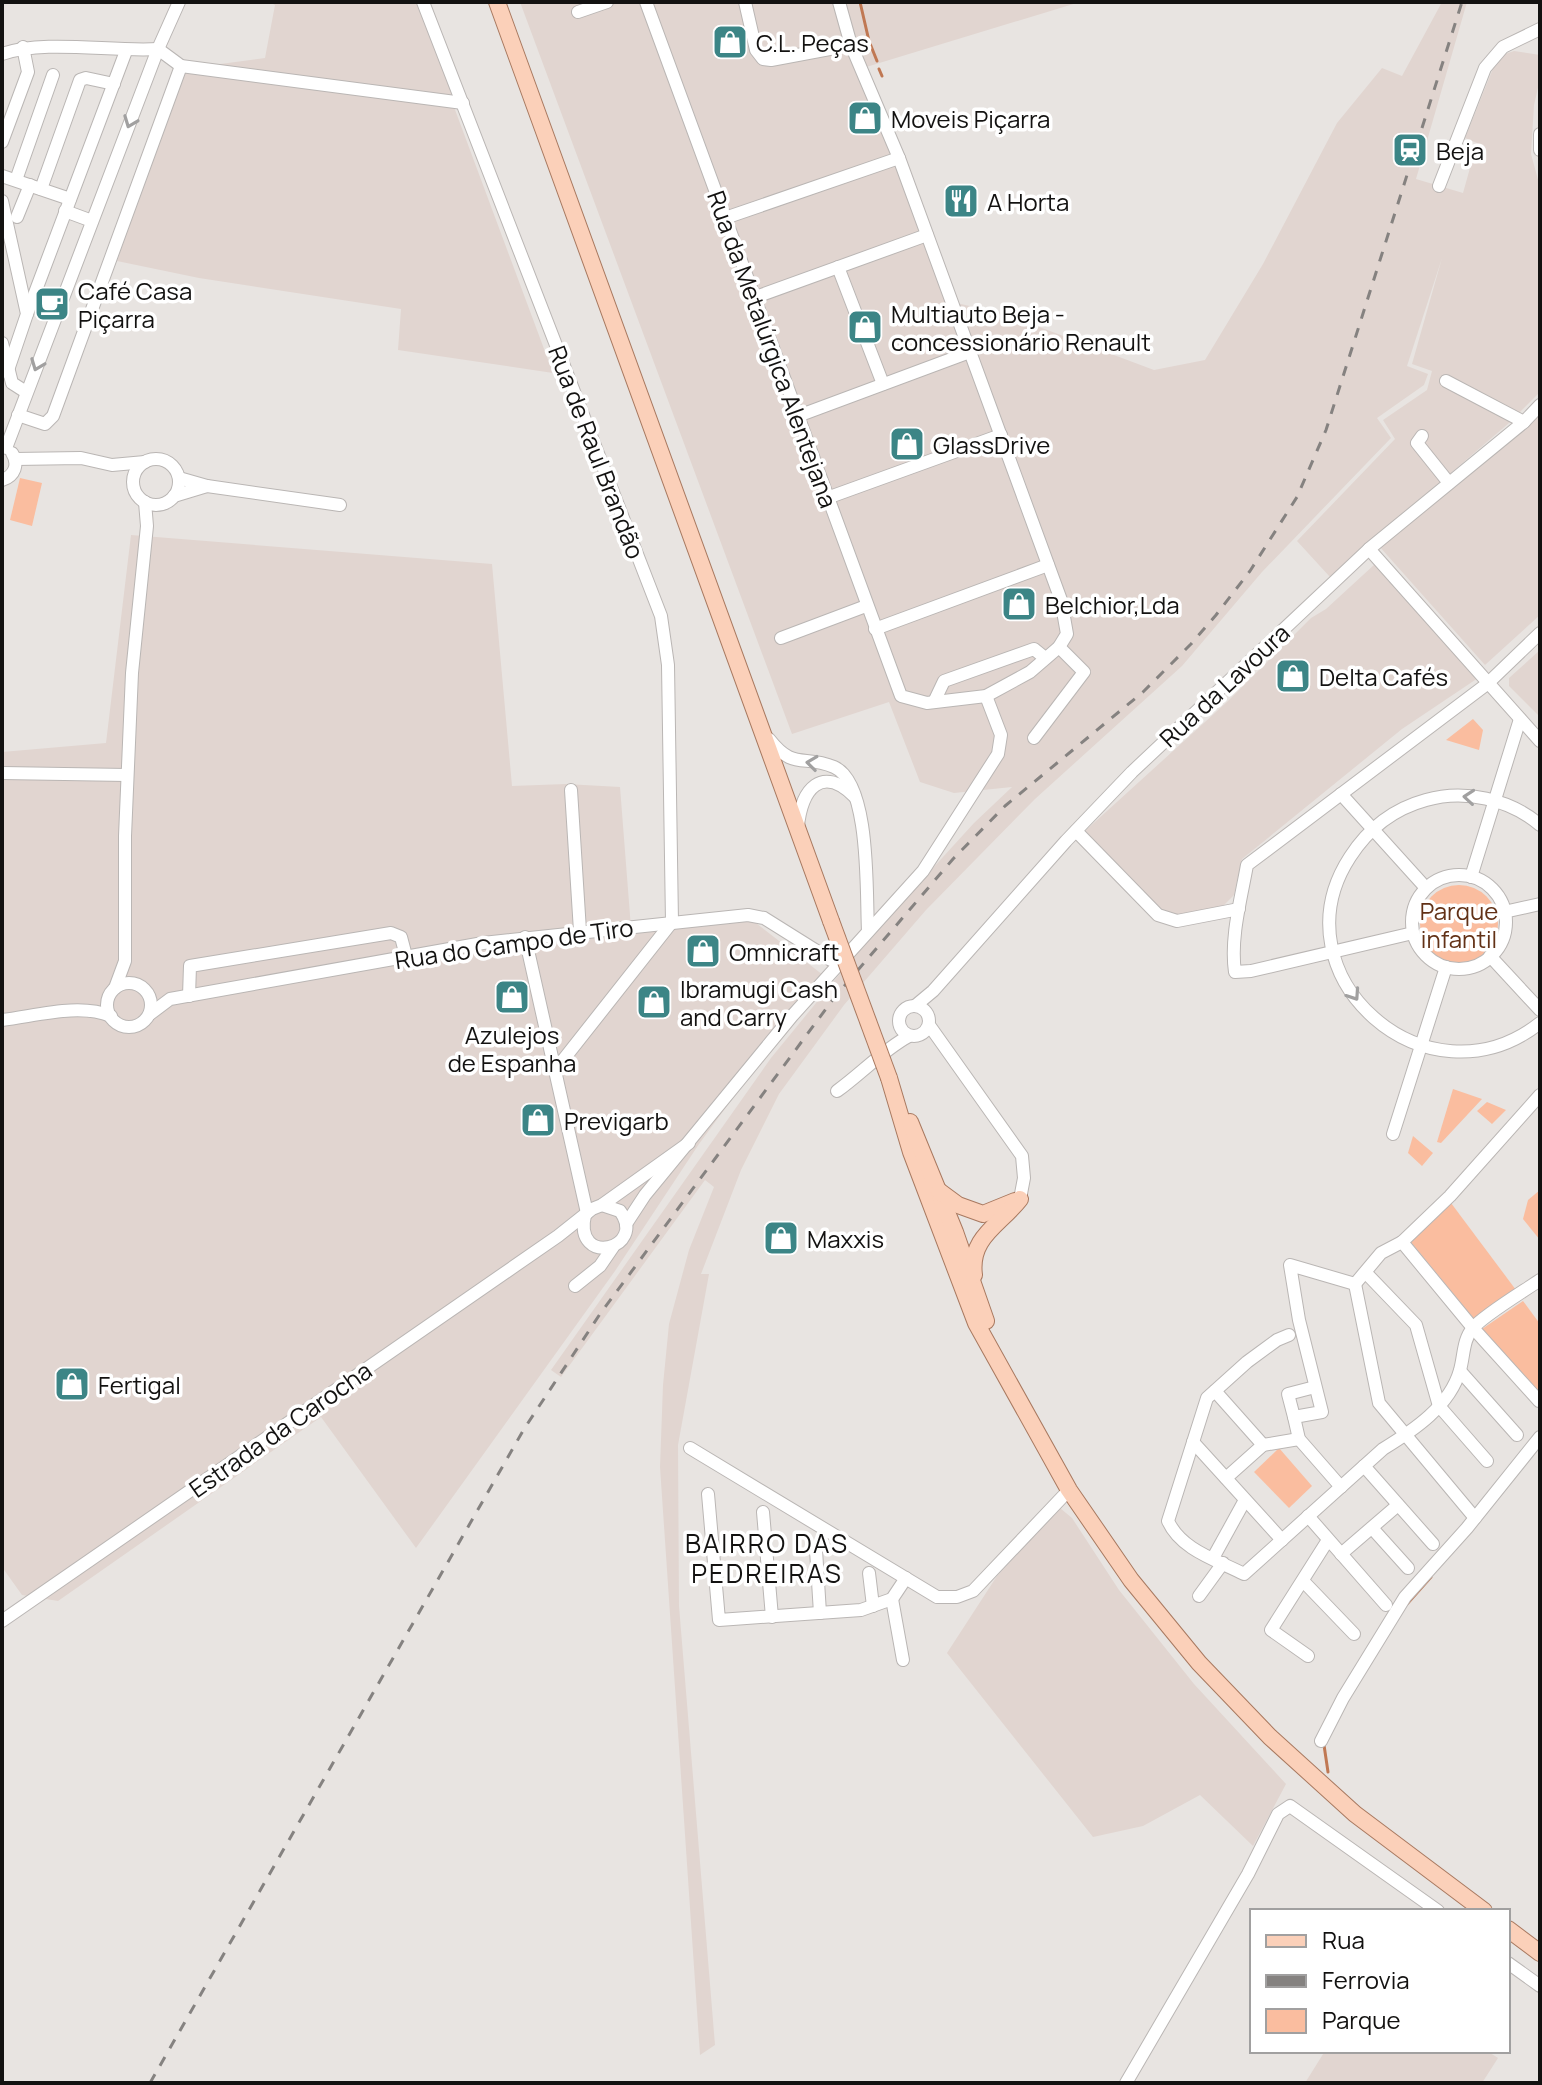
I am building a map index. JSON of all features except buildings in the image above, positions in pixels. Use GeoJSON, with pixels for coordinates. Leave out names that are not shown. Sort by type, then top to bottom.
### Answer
{"type":"FeatureCollection","features":[{"type":"Feature","properties":{"kind":"main road"},"geometry":{"type":"LineString","coordinates":[[497,2],[889,1078],[911,1152],[950,1238],[976,1323],[1069,1490],[1131,1580],[1199,1663],[1270,1737],[1355,1814],[1481,1909]]}},
{"type":"Feature","properties":{"kind":"main road"},"geometry":{"type":"LineString","coordinates":[[934,1197],[958,1205],[986,1222]]}},
{"type":"Feature","properties":{"kind":"main road"},"geometry":{"type":"LineString","coordinates":[[950,1238],[958,1223],[986,1222],[1020,1199]]}},
{"type":"Feature","properties":{"kind":"main road"},"geometry":{"type":"LineString","coordinates":[[977,1294],[973,1264],[986,1222]]}},
{"type":"Feature","properties":{"kind":"main road"},"geometry":{"type":"LineString","coordinates":[[950,1238],[977,1294],[1014,1393]]}},
{"type":"Feature","properties":{"kind":"main road"},"geometry":{"type":"LineString","coordinates":[[1510,1930],[1540,1953]]}},
{"type":"Feature","properties":{"kind":"street"},"geometry":{"type":"LineString","coordinates":[[179,2],[4,448],[15,459],[81,458],[112,465],[152,460],[166,462],[179,478],[207,486],[340,505]]}},
{"type":"Feature","properties":{"kind":"street","name":"Rua de Raul Brandão"},"geometry":{"type":"LineString","coordinates":[[423,2],[661,616],[668,665],[672,922]]}},
{"type":"Feature","properties":{"kind":"street"},"geometry":{"type":"LineString","coordinates":[[578,12],[607,2]]}},
{"type":"Feature","properties":{"kind":"street","name":"Rua da Metalúrgica Alentejana"},"geometry":{"type":"LineString","coordinates":[[646,2],[901,696],[934,702]]}},
{"type":"Feature","properties":{"kind":"street"},"geometry":{"type":"LineString","coordinates":[[745,2],[756,50],[763,59],[851,45]]}},
{"type":"Feature","properties":{"kind":"street"},"geometry":{"type":"LineString","coordinates":[[839,2],[851,45],[899,158],[1061,600],[1067,634],[1059,647],[1030,672],[986,696],[934,702]]}},
{"type":"Feature","properties":{"kind":"street"},"geometry":{"type":"LineString","coordinates":[[1439,186],[1485,68],[1503,47],[1540,29]]}},
{"type":"Feature","properties":{"kind":"street"},"geometry":{"type":"LineString","coordinates":[[1525,37],[1540,39]]}},
{"type":"Feature","properties":{"kind":"street"},"geometry":{"type":"LineString","coordinates":[[2,54],[23,47],[126,51],[158,49],[181,66],[463,103]]}},
{"type":"Feature","properties":{"kind":"street"},"geometry":{"type":"LineString","coordinates":[[2,142],[8,110],[28,68],[23,47]]}},
{"type":"Feature","properties":{"kind":"street"},"geometry":{"type":"LineString","coordinates":[[5,371],[126,51]]}},
{"type":"Feature","properties":{"kind":"street"},"geometry":{"type":"LineString","coordinates":[[18,415],[39,424],[45,424],[53,416],[181,66]]}},
{"type":"Feature","properties":{"kind":"street"},"geometry":{"type":"LineString","coordinates":[[16,180],[53,75]]}},
{"type":"Feature","properties":{"kind":"street"},"geometry":{"type":"LineString","coordinates":[[17,217],[36,187],[80,80],[86,78],[114,84]]}},
{"type":"Feature","properties":{"kind":"street"},"geometry":{"type":"LineString","coordinates":[[1540,134],[1540,150]]}},
{"type":"Feature","properties":{"kind":"street"},"geometry":{"type":"LineString","coordinates":[[725,218],[899,158]]}},
{"type":"Feature","properties":{"kind":"street"},"geometry":{"type":"LineString","coordinates":[[2,176],[36,187],[92,221]]}},
{"type":"Feature","properties":{"kind":"street"},"geometry":{"type":"LineString","coordinates":[[2,201],[27,314]]}},
{"type":"Feature","properties":{"kind":"street"},"geometry":{"type":"LineString","coordinates":[[753,298],[927,235]]}},
{"type":"Feature","properties":{"kind":"street"},"geometry":{"type":"LineString","coordinates":[[838,267],[883,384]]}},
{"type":"Feature","properties":{"kind":"street"},"geometry":{"type":"LineString","coordinates":[[2,279],[17,275]]}},
{"type":"Feature","properties":{"kind":"street"},"geometry":{"type":"LineString","coordinates":[[2,343],[5,371],[12,383],[26,392]]}},
{"type":"Feature","properties":{"kind":"street"},"geometry":{"type":"LineString","coordinates":[[798,416],[970,352]]}},
{"type":"Feature","properties":{"kind":"street"},"geometry":{"type":"LineString","coordinates":[[1446,381],[1524,422]]}},
{"type":"Feature","properties":{"kind":"street","name":"Rua da Lavoura"},"geometry":{"type":"LineString","coordinates":[[917,1023],[933,991],[1132,772],[1369,549],[1524,422],[1540,405]]}},
{"type":"Feature","properties":{"kind":"street"},"geometry":{"type":"LineString","coordinates":[[827,498],[1001,435]]}},
{"type":"Feature","properties":{"kind":"street"},"geometry":{"type":"LineString","coordinates":[[1422,436],[1417,443],[1449,483]]}},
{"type":"Feature","properties":{"kind":"street"},"geometry":{"type":"LineString","coordinates":[[2,484],[12,474],[15,459]]}},
{"type":"Feature","properties":{"kind":"street"},"geometry":{"type":"LineString","coordinates":[[133,484],[136,471],[145,462]]}},
{"type":"Feature","properties":{"kind":"street"},"geometry":{"type":"LineString","coordinates":[[112,465],[133,484],[145,502],[159,505]]}},
{"type":"Feature","properties":{"kind":"street"},"geometry":{"type":"LineString","coordinates":[[174,496],[179,478]]}},
{"type":"Feature","properties":{"kind":"street"},"geometry":{"type":"LineString","coordinates":[[147,526],[159,505],[174,496],[207,486]]}},
{"type":"Feature","properties":{"kind":"street"},"geometry":{"type":"LineString","coordinates":[[145,502],[147,526],[132,673],[127,775],[125,961],[107,1007],[118,1024],[132,1027],[139,1025],[170,999]]}},
{"type":"Feature","properties":{"kind":"street"},"geometry":{"type":"LineString","coordinates":[[1369,549],[1540,741]]}},
{"type":"Feature","properties":{"kind":"street"},"geometry":{"type":"LineString","coordinates":[[875,629],[1048,565]]}},
{"type":"Feature","properties":{"kind":"street"},"geometry":{"type":"LineString","coordinates":[[781,638],[866,606]]}},
{"type":"Feature","properties":{"kind":"street"},"geometry":{"type":"LineString","coordinates":[[1413,933],[1251,971],[1235,972],[1233,961],[1247,865],[1487,684],[1540,633]]}},
{"type":"Feature","properties":{"kind":"street"},"geometry":{"type":"LineString","coordinates":[[1034,738],[1084,672],[1059,647]]}},
{"type":"Feature","properties":{"kind":"street"},"geometry":{"type":"LineString","coordinates":[[934,702],[944,681],[1034,649],[1045,658]]}},
{"type":"Feature","properties":{"kind":"street"},"geometry":{"type":"LineString","coordinates":[[575,1286],[602,1264],[623,1238],[626,1224],[645,1195],[792,1016],[928,863],[998,754],[1001,735],[986,696]]}},
{"type":"Feature","properties":{"kind":"street"},"geometry":{"type":"LineString","coordinates":[[1471,877],[1520,719]]}},
{"type":"Feature","properties":{"kind":"street"},"geometry":{"type":"LineString","coordinates":[[763,732],[787,757],[823,764],[844,773],[856,798],[862,821],[868,931]]}},
{"type":"Feature","properties":{"kind":"street"},"geometry":{"type":"LineString","coordinates":[[2,773],[127,775]]}},
{"type":"Feature","properties":{"kind":"street"},"geometry":{"type":"LineString","coordinates":[[798,830],[803,796],[817,783],[836,783],[856,798]]}},
{"type":"Feature","properties":{"kind":"street"},"geometry":{"type":"LineString","coordinates":[[571,790],[580,931]]}},
{"type":"Feature","properties":{"kind":"street"},"geometry":{"type":"LineString","coordinates":[[1341,794],[1426,888]]}},
{"type":"Feature","properties":{"kind":"street"},"geometry":{"type":"LineString","coordinates":[[1540,825],[1496,801],[1464,796],[1431,798],[1400,810],[1373,828],[1345,864],[1337,885],[1331,918],[1334,952],[1351,993],[1365,1011],[1392,1032],[1422,1046],[1455,1051],[1489,1048],[1510,1041],[1540,1023]]}},
{"type":"Feature","properties":{"kind":"street"},"geometry":{"type":"LineString","coordinates":[[1076,831],[1158,915],[1177,921],[1239,909]]}},
{"type":"Feature","properties":{"kind":"street"},"geometry":{"type":"LineString","coordinates":[[1471,877],[1496,894],[1504,912],[1502,940],[1490,956],[1465,969],[1446,967],[1421,951],[1413,933],[1415,904],[1426,888],[1443,878],[1471,877]]}},
{"type":"Feature","properties":{"kind":"street"},"geometry":{"type":"LineString","coordinates":[[1504,912],[1540,904]]}},
{"type":"Feature","properties":{"kind":"street","name":"Rua do Campo de Tiro"},"geometry":{"type":"LineString","coordinates":[[170,999],[525,937],[756,915],[831,960],[847,955]]}},
{"type":"Feature","properties":{"kind":"street"},"geometry":{"type":"LineString","coordinates":[[556,1069],[672,922]]}},
{"type":"Feature","properties":{"kind":"street"},"geometry":{"type":"LineString","coordinates":[[189,996],[190,966],[391,933],[401,937],[406,956]]}},
{"type":"Feature","properties":{"kind":"street"},"geometry":{"type":"LineString","coordinates":[[525,937],[582,1191],[586,1214],[583,1227],[593,1261],[587,1275]]}},
{"type":"Feature","properties":{"kind":"street"},"geometry":{"type":"LineString","coordinates":[[1490,956],[1540,1010]]}},
{"type":"Feature","properties":{"kind":"street"},"geometry":{"type":"LineString","coordinates":[[125,961],[152,1007],[150,1014]]}},
{"type":"Feature","properties":{"kind":"street"},"geometry":{"type":"LineString","coordinates":[[1393,1134],[1446,967]]}},
{"type":"Feature","properties":{"kind":"street"},"geometry":{"type":"LineString","coordinates":[[85,1010],[128,983],[170,999]]}},
{"type":"Feature","properties":{"kind":"street"},"geometry":{"type":"LineString","coordinates":[[2,1020],[85,1010],[111,1016]]}},
{"type":"Feature","properties":{"kind":"street"},"geometry":{"type":"LineString","coordinates":[[837,1091],[868,1068],[917,1023],[943,1046],[1022,1156],[1024,1178],[1020,1199]]}},
{"type":"Feature","properties":{"kind":"street"},"geometry":{"type":"LineString","coordinates":[[1355,1284],[1381,1253],[1402,1242],[1450,1196],[1540,1095]]}},
{"type":"Feature","properties":{"kind":"street"},"geometry":{"type":"LineString","coordinates":[[605,1206],[689,1143]]}},
{"type":"Feature","properties":{"kind":"street"},"geometry":{"type":"LineString","coordinates":[[636,1181],[645,1195]]}},
{"type":"Feature","properties":{"kind":"street"},"geometry":{"type":"LineString","coordinates":[[582,1191],[605,1206],[620,1211],[626,1224]]}},
{"type":"Feature","properties":{"kind":"street"},"geometry":{"type":"LineString","coordinates":[[586,1214],[605,1206],[630,1203],[645,1195]]}},
{"type":"Feature","properties":{"kind":"street","name":"Estrada da Carocha"},"geometry":{"type":"LineString","coordinates":[[2,1621],[586,1214]]}},
{"type":"Feature","properties":{"kind":"street"},"geometry":{"type":"LineString","coordinates":[[558,1236],[575,1236],[606,1249],[613,1247]]}},
{"type":"Feature","properties":{"kind":"street"},"geometry":{"type":"LineString","coordinates":[[1402,1242],[1539,1401]]}},
{"type":"Feature","properties":{"kind":"street"},"geometry":{"type":"LineString","coordinates":[[1294,1417],[1322,1412],[1299,1320],[1290,1265],[1355,1284]]}},
{"type":"Feature","properties":{"kind":"street"},"geometry":{"type":"LineString","coordinates":[[1366,1273],[1416,1325],[1439,1406],[1487,1461]]}},
{"type":"Feature","properties":{"kind":"street"},"geometry":{"type":"LineString","coordinates":[[1299,1320],[1289,1335],[1277,1340],[1207,1398],[1168,1521],[1185,1544],[1244,1574],[1383,1449],[1439,1406],[1451,1394],[1460,1371],[1464,1347],[1473,1328],[1540,1280]]}},
{"type":"Feature","properties":{"kind":"street"},"geometry":{"type":"LineString","coordinates":[[1355,1284],[1379,1403],[1475,1518]]}},
{"type":"Feature","properties":{"kind":"street"},"geometry":{"type":"LineString","coordinates":[[1289,1335],[1305,1343]]}},
{"type":"Feature","properties":{"kind":"street"},"geometry":{"type":"LineString","coordinates":[[1460,1371],[1517,1435]]}},
{"type":"Feature","properties":{"kind":"street"},"geometry":{"type":"LineString","coordinates":[[1315,1387],[1288,1394],[1299,1439],[1341,1487]]}},
{"type":"Feature","properties":{"kind":"street"},"geometry":{"type":"LineString","coordinates":[[1215,1391],[1263,1445]]}},
{"type":"Feature","properties":{"kind":"street"},"geometry":{"type":"LineString","coordinates":[[1321,1741],[1392,1616],[1540,1437]]}},
{"type":"Feature","properties":{"kind":"street"},"geometry":{"type":"LineString","coordinates":[[1226,1478],[1263,1445],[1299,1439]]}},
{"type":"Feature","properties":{"kind":"street"},"geometry":{"type":"LineString","coordinates":[[1193,1442],[1282,1540]]}},
{"type":"Feature","properties":{"kind":"street"},"geometry":{"type":"LineString","coordinates":[[690,1448],[937,1597],[957,1597],[973,1591],[1069,1490]]}},
{"type":"Feature","properties":{"kind":"street"},"geometry":{"type":"LineString","coordinates":[[1364,1466],[1433,1544]]}},
{"type":"Feature","properties":{"kind":"street"},"geometry":{"type":"LineString","coordinates":[[708,1494],[719,1620],[861,1610],[892,1599],[906,1578]]}},
{"type":"Feature","properties":{"kind":"street"},"geometry":{"type":"LineString","coordinates":[[1199,1596],[1245,1500]]}},
{"type":"Feature","properties":{"kind":"street"},"geometry":{"type":"LineString","coordinates":[[1341,1554],[1398,1505]]}},
{"type":"Feature","properties":{"kind":"street"},"geometry":{"type":"LineString","coordinates":[[763,1512],[772,1617]]}},
{"type":"Feature","properties":{"kind":"street"},"geometry":{"type":"LineString","coordinates":[[1308,1516],[1386,1605]]}},
{"type":"Feature","properties":{"kind":"street"},"geometry":{"type":"LineString","coordinates":[[1372,1528],[1408,1568]]}},
{"type":"Feature","properties":{"kind":"street"},"geometry":{"type":"LineString","coordinates":[[1308,1656],[1271,1630],[1328,1540]]}},
{"type":"Feature","properties":{"kind":"street"},"geometry":{"type":"LineString","coordinates":[[816,1550],[820,1613]]}},
{"type":"Feature","properties":{"kind":"street"},"geometry":{"type":"LineString","coordinates":[[869,1573],[873,1606]]}},
{"type":"Feature","properties":{"kind":"street"},"geometry":{"type":"LineString","coordinates":[[1304,1582],[1354,1634]]}},
{"type":"Feature","properties":{"kind":"street"},"geometry":{"type":"LineString","coordinates":[[892,1599],[903,1660]]}},
{"type":"Feature","properties":{"kind":"street"},"geometry":{"type":"LineString","coordinates":[[1126,2083],[1248,1874],[1278,1814],[1290,1806],[1435,1909]]}},
{"type":"Feature","properties":{"kind":"street"},"geometry":{"type":"LineString","coordinates":[[1510,1964],[1540,1986]]}},
{"type":"Feature","properties":{"kind":"shaded area"},"geometry":{"type":"Polygon","coordinates":[[[269,2],[419,2],[453,93],[451,99],[553,373],[398,350],[401,309],[199,278],[117,261],[183,69],[265,58],[275,5],[269,2]]]}},
{"type":"Feature","properties":{"kind":"shaded area"},"geometry":{"type":"Polygon","coordinates":[[[520,2],[1080,2],[863,68],[952,302],[1005,314],[1154,370],[1205,360],[1263,264],[1337,123],[1382,68],[1402,76],[1442,2],[1467,2],[1416,179],[1463,193],[1477,143],[1465,138],[1494,66],[1502,55],[1514,51],[1540,55],[1531,154],[1540,187],[1540,392],[1509,423],[1330,577],[1297,541],[1395,439],[1383,420],[1427,390],[1432,371],[1412,364],[1442,258],[1407,366],[1428,374],[1424,385],[1377,418],[1391,438],[1262,572],[1182,666],[1035,799],[926,910],[844,1005],[779,1094],[741,1170],[701,1274],[709,1274],[678,1445],[679,1606],[715,2045],[700,2055],[660,1467],[669,1324],[689,1250],[714,1187],[705,1180],[561,1377],[551,1370],[771,1058],[870,937],[974,823],[1012,787],[954,793],[920,782],[889,702],[792,734],[520,2]]]}},
{"type":"Feature","properties":{"kind":"shaded area"},"geometry":{"type":"Polygon","coordinates":[[[1540,413],[1540,615],[1485,665],[1379,546],[1540,413]]]}},
{"type":"Feature","properties":{"kind":"shaded area"},"geometry":{"type":"Polygon","coordinates":[[[131,535],[492,564],[512,786],[566,784],[620,787],[631,928],[752,920],[823,975],[699,1144],[615,1271],[416,1548],[321,1417],[58,1601],[22,1595],[2,1567],[2,752],[106,743],[131,535]]]}},
{"type":"Feature","properties":{"kind":"shaded area"},"geometry":{"type":"Polygon","coordinates":[[[1375,564],[1478,678],[1402,729],[1242,859],[1234,895],[1224,905],[1202,914],[1180,916],[1163,913],[1085,831],[1227,702],[1311,618],[1326,609],[1375,564]]]}},
{"type":"Feature","properties":{"kind":"shaded area"},"geometry":{"type":"Polygon","coordinates":[[[1540,650],[1540,717],[1509,686],[1509,678],[1540,650]]]}},
{"type":"Feature","properties":{"kind":"shaded area"},"geometry":{"type":"Polygon","coordinates":[[[1060,1508],[1072,1518],[1119,1590],[1194,1684],[1286,1784],[1253,1846],[1200,1795],[1143,1826],[1093,1837],[947,1653],[997,1576],[1060,1508]]]}},
{"type":"Feature","properties":{"kind":"shaded area"},"geometry":{"type":"Polygon","coordinates":[[[1324,2053],[1490,2053],[1498,2058],[1482,2083],[1305,2083],[1324,2053]]]}},
{"type":"Feature","properties":{"kind":"green space"},"geometry":{"type":"Polygon","coordinates":[[[20,478],[42,483],[32,526],[10,520],[20,478]]]}},
{"type":"Feature","properties":{"kind":"green space"},"geometry":{"type":"Polygon","coordinates":[[[1473,719],[1483,730],[1479,750],[1446,740],[1473,719]]]}},
{"type":"Feature","properties":{"kind":"green space","name":"Parque infantil"},"geometry":{"type":"Polygon","coordinates":[[[1459,885],[1474,888],[1491,902],[1498,924],[1495,939],[1481,956],[1459,963],[1444,960],[1427,946],[1420,924],[1423,909],[1437,892],[1459,885]]]}},
{"type":"Feature","properties":{"kind":"green space"},"geometry":{"type":"Polygon","coordinates":[[[1453,1089],[1482,1099],[1441,1143],[1437,1142],[1453,1089]]]}},
{"type":"Feature","properties":{"kind":"green space"},"geometry":{"type":"Polygon","coordinates":[[[1487,1102],[1506,1110],[1492,1124],[1477,1111],[1487,1102]]]}},
{"type":"Feature","properties":{"kind":"green space"},"geometry":{"type":"Polygon","coordinates":[[[1413,1136],[1433,1153],[1422,1166],[1408,1153],[1413,1136]]]}},
{"type":"Feature","properties":{"kind":"green space"},"geometry":{"type":"Polygon","coordinates":[[[1540,1190],[1540,1240],[1523,1219],[1528,1200],[1540,1190]]]}},
{"type":"Feature","properties":{"kind":"green space"},"geometry":{"type":"Polygon","coordinates":[[[1451,1203],[1516,1290],[1474,1319],[1410,1241],[1451,1203]]]}},
{"type":"Feature","properties":{"kind":"green space"},"geometry":{"type":"Polygon","coordinates":[[[1523,1301],[1540,1324],[1540,1396],[1482,1329],[1523,1301]]]}},
{"type":"Feature","properties":{"kind":"green space"},"geometry":{"type":"Polygon","coordinates":[[[1279,1448],[1312,1486],[1289,1508],[1254,1472],[1279,1448]]]}},
{"type":"Feature","properties":{"kind":"waterway"},"geometry":{"type":"LineString","coordinates":[[860,2],[877,61]]}},
{"type":"Feature","properties":{"kind":"waterway"},"geometry":{"type":"LineString","coordinates":[[879,69],[882,76]]}},
{"type":"Feature","properties":{"kind":"waterway"},"geometry":{"type":"LineString","coordinates":[[1407,1604],[1431,1577]]}},
{"type":"Feature","properties":{"kind":"waterway"},"geometry":{"type":"LineString","coordinates":[[1324,1745],[1328,1772]]}},
{"type":"Feature","properties":{"kind":"railway"},"geometry":{"type":"LineString","coordinates":[[150,2083],[524,1429],[600,1314],[834,998],[953,859],[1005,806],[1143,692],[1191,644],[1250,571],[1297,497],[1326,430],[1462,2]]}},
{"type":"Feature","properties":{"kind":"place","name":"C.L. Peças"},"geometry":{"type":"Point","coordinates":[730,42]}},
{"type":"Feature","properties":{"kind":"place","name":"Moveis Piçarra"},"geometry":{"type":"Point","coordinates":[865,118]}},
{"type":"Feature","properties":{"kind":"place","name":"Beja"},"geometry":{"type":"Point","coordinates":[1410,150]}},
{"type":"Feature","properties":{"kind":"place","name":"A Horta"},"geometry":{"type":"Point","coordinates":[961,201]}},
{"type":"Feature","properties":{"kind":"place","name":"Café Casa Piçarra"},"geometry":{"type":"Point","coordinates":[52,304]}},
{"type":"Feature","properties":{"kind":"place","name":"Multiauto Beja - concessionário Renault"},"geometry":{"type":"Point","coordinates":[865,327]}},
{"type":"Feature","properties":{"kind":"place","name":"GlassDrive"},"geometry":{"type":"Point","coordinates":[907,444]}},
{"type":"Feature","properties":{"kind":"place","name":"Belchior,Lda"},"geometry":{"type":"Point","coordinates":[1019,604]}},
{"type":"Feature","properties":{"kind":"place","name":"Delta Cafés"},"geometry":{"type":"Point","coordinates":[1293,676]}},
{"type":"Feature","properties":{"kind":"place","name":"Omnicraft"},"geometry":{"type":"Point","coordinates":[703,951]}},
{"type":"Feature","properties":{"kind":"place","name":"Azulejos de Espanha"},"geometry":{"type":"Point","coordinates":[512,997]}},
{"type":"Feature","properties":{"kind":"place","name":"Ibramugi Cash and Carry"},"geometry":{"type":"Point","coordinates":[654,1002]}},
{"type":"Feature","properties":{"kind":"place","name":"Previgarb"},"geometry":{"type":"Point","coordinates":[538,1120]}},
{"type":"Feature","properties":{"kind":"place","name":"Maxxis"},"geometry":{"type":"Point","coordinates":[781,1238]}},
{"type":"Feature","properties":{"kind":"place","name":"Fertigal"},"geometry":{"type":"Point","coordinates":[72,1384]}},
{"type":"Feature","properties":{"kind":"district","name":"BAIRRO DAS PEDREIRAS"},"geometry":{"type":"Point","coordinates":[767,1558]}}]}
